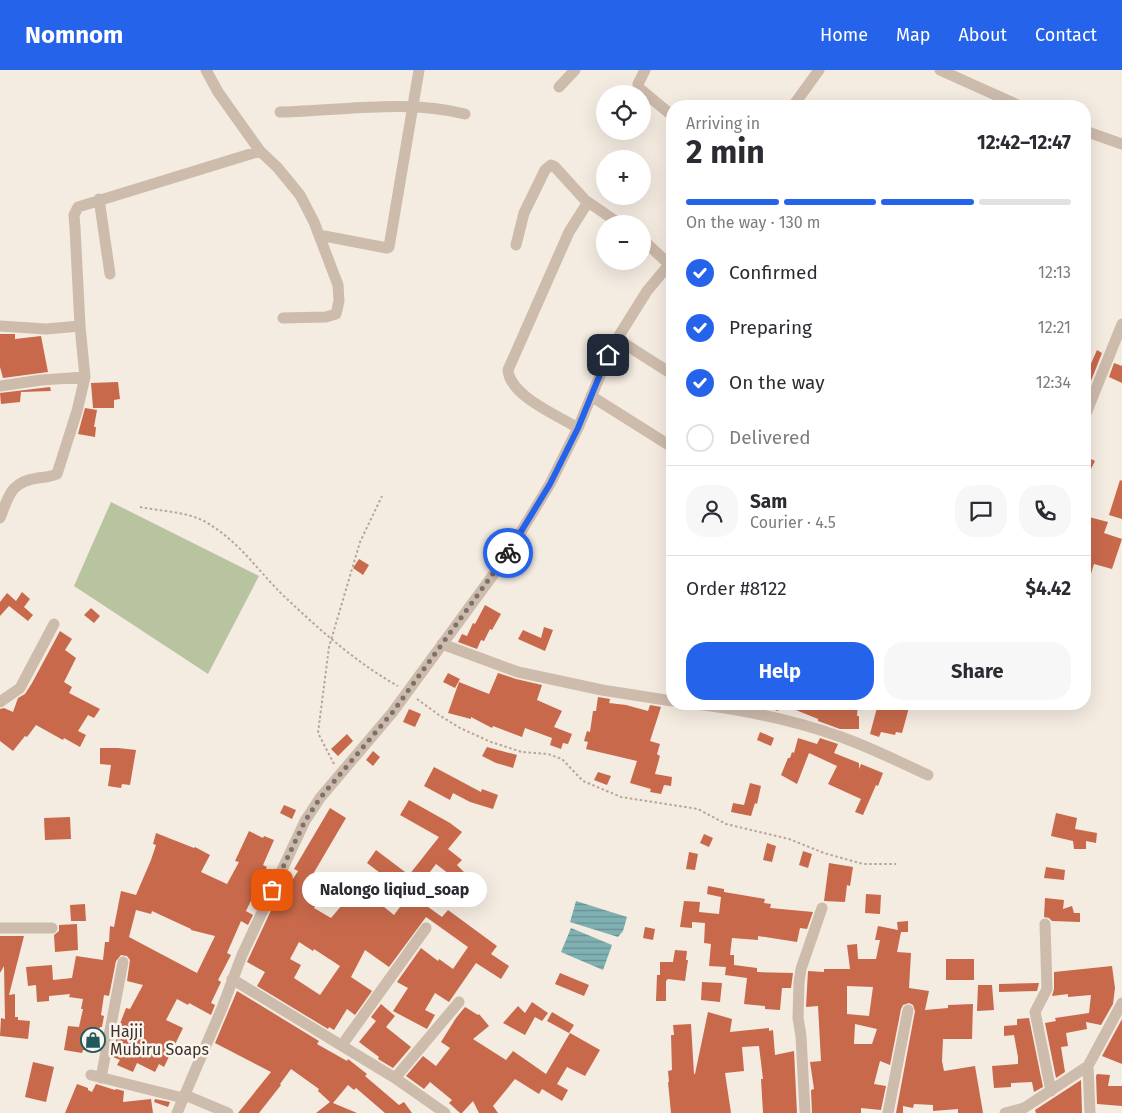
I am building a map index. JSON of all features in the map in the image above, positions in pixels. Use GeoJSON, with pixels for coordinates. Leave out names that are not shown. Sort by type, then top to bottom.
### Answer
{"type":"FeatureCollection","features":[{"type":"Feature","properties":{"kind":"street"},"geometry":{"type":"LineString","coordinates":[[206,70],[218,92],[260,151],[277,167],[300,195],[319,235],[338,285],[339,301],[336,314],[326,317],[283,318]]}},
{"type":"Feature","properties":{"kind":"street"},"geometry":{"type":"LineString","coordinates":[[319,235],[389,247],[419,70]]}},
{"type":"Feature","properties":{"kind":"street"},"geometry":{"type":"LineString","coordinates":[[559,87],[574,70]]}},
{"type":"Feature","properties":{"kind":"street"},"geometry":{"type":"LineString","coordinates":[[645,70],[638,84],[639,88],[666,110]]}},
{"type":"Feature","properties":{"kind":"street"},"geometry":{"type":"LineString","coordinates":[[797,100],[819,70]]}},
{"type":"Feature","properties":{"kind":"street"},"geometry":{"type":"LineString","coordinates":[[940,70],[1007,100]]}},
{"type":"Feature","properties":{"kind":"street"},"geometry":{"type":"LineString","coordinates":[[280,112],[413,106],[465,114]]}},
{"type":"Feature","properties":{"kind":"street"},"geometry":{"type":"LineString","coordinates":[[1091,137],[1122,144]]}},
{"type":"Feature","properties":{"kind":"street"},"geometry":{"type":"LineString","coordinates":[[0,518],[8,495],[20,483],[37,478],[49,478],[57,474],[77,411],[85,377],[80,326],[74,215],[78,207],[260,151]]}},
{"type":"Feature","properties":{"kind":"street"},"geometry":{"type":"LineString","coordinates":[[516,245],[524,213],[545,170],[550,164],[555,167],[581,197],[607,215]]}},
{"type":"Feature","properties":{"kind":"street"},"geometry":{"type":"LineString","coordinates":[[100,200],[110,274]]}},
{"type":"Feature","properties":{"kind":"street"},"geometry":{"type":"LineString","coordinates":[[578,428],[520,392],[512,383],[508,370],[569,232],[588,202]]}},
{"type":"Feature","properties":{"kind":"street"},"geometry":{"type":"LineString","coordinates":[[651,246],[666,259]]}},
{"type":"Feature","properties":{"kind":"street"},"geometry":{"type":"LineString","coordinates":[[177,1113],[256,923],[305,821],[320,798],[408,692],[504,560],[540,502],[578,428],[608,355],[647,291],[666,270]]}},
{"type":"Feature","properties":{"kind":"street"},"geometry":{"type":"LineString","coordinates":[[1091,401],[1122,324]]}},
{"type":"Feature","properties":{"kind":"street"},"geometry":{"type":"LineString","coordinates":[[0,326],[46,329],[80,326]]}},
{"type":"Feature","properties":{"kind":"street"},"geometry":{"type":"LineString","coordinates":[[617,339],[666,370]]}},
{"type":"Feature","properties":{"kind":"street"},"geometry":{"type":"LineString","coordinates":[[0,386],[41,380],[85,377]]}},
{"type":"Feature","properties":{"kind":"street"},"geometry":{"type":"LineString","coordinates":[[591,396],[666,444]]}},
{"type":"Feature","properties":{"kind":"street"},"geometry":{"type":"LineString","coordinates":[[0,702],[20,688],[54,624]]}},
{"type":"Feature","properties":{"kind":"street"},"geometry":{"type":"LineString","coordinates":[[442,644],[527,674],[602,690],[666,700]]}},
{"type":"Feature","properties":{"kind":"street"},"geometry":{"type":"LineString","coordinates":[[738,710],[841,737],[928,775]]}},
{"type":"Feature","properties":{"kind":"street"},"geometry":{"type":"LineString","coordinates":[[805,1113],[801,1036],[798,1018],[799,982],[801,969],[822,908]]}},
{"type":"Feature","properties":{"kind":"street"},"geometry":{"type":"LineString","coordinates":[[1045,924],[1047,989],[1035,1012],[1051,1091]]}},
{"type":"Feature","properties":{"kind":"street"},"geometry":{"type":"LineString","coordinates":[[0,928],[52,928]]}},
{"type":"Feature","properties":{"kind":"street"},"geometry":{"type":"LineString","coordinates":[[342,1045],[426,928]]}},
{"type":"Feature","properties":{"kind":"street"},"geometry":{"type":"LineString","coordinates":[[123,962],[96,1076],[184,1097],[228,1113]]}},
{"type":"Feature","properties":{"kind":"street"},"geometry":{"type":"LineString","coordinates":[[232,979],[395,1078],[444,1113]]}},
{"type":"Feature","properties":{"kind":"street"},"geometry":{"type":"LineString","coordinates":[[395,1078],[459,1002]]}},
{"type":"Feature","properties":{"kind":"street"},"geometry":{"type":"LineString","coordinates":[[1004,1113],[1024,1108],[1088,1066],[1122,1003]]}},
{"type":"Feature","properties":{"kind":"street"},"geometry":{"type":"LineString","coordinates":[[888,1113],[908,1010]]}},
{"type":"Feature","properties":{"kind":"street"},"geometry":{"type":"LineString","coordinates":[[1088,1066],[1090,1113]]}},
{"type":"Feature","properties":{"kind":"path"},"geometry":{"type":"LineString","coordinates":[[342,772],[332,762],[318,733],[329,647],[360,542],[382,496]]}},
{"type":"Feature","properties":{"kind":"path"},"geometry":{"type":"LineString","coordinates":[[140,507],[202,520],[239,546],[287,599],[332,638],[384,678],[408,692],[439,716],[460,728],[502,747],[522,752],[548,754],[562,759],[583,781],[621,798],[698,809],[726,824],[789,839],[824,853],[863,864],[896,864]]}},
{"type":"Feature","properties":{"kind":"green space"},"geometry":{"type":"Polygon","coordinates":[[[111,502],[259,576],[208,674],[74,586],[111,502]]]}},
{"type":"Feature","properties":{"kind":"water"},"geometry":{"type":"Polygon","coordinates":[[[576,901],[627,917],[623,931],[618,937],[570,922],[576,901]]]}},
{"type":"Feature","properties":{"kind":"water"},"geometry":{"type":"Polygon","coordinates":[[[571,928],[612,945],[603,970],[561,952],[571,928]]]}},
{"type":"Feature","properties":{"kind":"building"},"geometry":{"type":"Polygon","coordinates":[[[0,334],[15,334],[15,339],[41,336],[48,372],[3,378],[0,367],[0,334]]]}},
{"type":"Feature","properties":{"kind":"building"},"geometry":{"type":"Polygon","coordinates":[[[1097,350],[1102,353],[1091,381],[1091,364],[1097,350]]]}},
{"type":"Feature","properties":{"kind":"building"},"geometry":{"type":"Polygon","coordinates":[[[1114,363],[1122,366],[1122,383],[1109,377],[1114,363]]]}},
{"type":"Feature","properties":{"kind":"building"},"geometry":{"type":"Polygon","coordinates":[[[118,382],[120,399],[114,400],[114,408],[93,408],[91,383],[118,382]]]}},
{"type":"Feature","properties":{"kind":"building"},"geometry":{"type":"Polygon","coordinates":[[[50,387],[51,391],[21,392],[20,402],[1,404],[0,393],[50,387]]]}},
{"type":"Feature","properties":{"kind":"building"},"geometry":{"type":"Polygon","coordinates":[[[85,408],[97,410],[94,427],[96,427],[95,437],[78,434],[85,408]]]}},
{"type":"Feature","properties":{"kind":"building"},"geometry":{"type":"Polygon","coordinates":[[[1091,459],[1095,461],[1091,469],[1091,459]]]}},
{"type":"Feature","properties":{"kind":"building"},"geometry":{"type":"Polygon","coordinates":[[[1120,480],[1122,481],[1122,519],[1109,515],[1120,480]]]}},
{"type":"Feature","properties":{"kind":"building"},"geometry":{"type":"Polygon","coordinates":[[[1091,518],[1108,522],[1104,533],[1122,539],[1112,569],[1094,564],[1091,574],[1091,518]]]}},
{"type":"Feature","properties":{"kind":"building"},"geometry":{"type":"Polygon","coordinates":[[[359,559],[369,565],[363,575],[353,568],[359,559]]]}},
{"type":"Feature","properties":{"kind":"building"},"geometry":{"type":"Polygon","coordinates":[[[22,592],[30,599],[24,607],[33,615],[28,621],[9,606],[0,616],[0,602],[7,593],[16,601],[22,592]]]}},
{"type":"Feature","properties":{"kind":"building"},"geometry":{"type":"Polygon","coordinates":[[[485,605],[501,614],[484,641],[481,640],[477,649],[458,642],[462,634],[467,636],[485,605]]]}},
{"type":"Feature","properties":{"kind":"building"},"geometry":{"type":"Polygon","coordinates":[[[91,608],[100,616],[94,623],[84,615],[91,608]]]}},
{"type":"Feature","properties":{"kind":"building"},"geometry":{"type":"Polygon","coordinates":[[[544,627],[553,630],[545,651],[518,639],[523,630],[541,638],[544,627]]]}},
{"type":"Feature","properties":{"kind":"building"},"geometry":{"type":"Polygon","coordinates":[[[60,631],[72,639],[65,650],[76,658],[64,682],[72,687],[69,693],[100,709],[94,718],[88,715],[78,731],[86,735],[80,747],[36,725],[13,751],[0,741],[0,709],[4,708],[13,712],[18,698],[25,694],[32,683],[60,631]]]}},
{"type":"Feature","properties":{"kind":"building"},"geometry":{"type":"Polygon","coordinates":[[[448,673],[460,679],[455,688],[443,682],[448,673]]]}},
{"type":"Feature","properties":{"kind":"building"},"geometry":{"type":"Polygon","coordinates":[[[498,673],[542,685],[537,700],[562,711],[554,727],[572,734],[568,744],[563,743],[561,749],[550,745],[552,738],[525,728],[522,737],[493,726],[492,728],[471,717],[471,719],[448,713],[459,682],[489,694],[498,673]]]}},
{"type":"Feature","properties":{"kind":"building"},"geometry":{"type":"Polygon","coordinates":[[[598,697],[610,699],[609,703],[648,711],[650,705],[661,707],[650,741],[660,744],[657,754],[660,756],[655,774],[672,777],[671,786],[664,785],[661,794],[650,792],[651,789],[630,783],[637,761],[586,749],[588,742],[584,741],[587,731],[590,732],[593,711],[596,711],[598,697]]]}},
{"type":"Feature","properties":{"kind":"building"},"geometry":{"type":"Polygon","coordinates":[[[409,709],[421,714],[415,727],[403,722],[409,709]]]}},
{"type":"Feature","properties":{"kind":"building"},"geometry":{"type":"Polygon","coordinates":[[[796,710],[858,710],[859,729],[840,729],[818,721],[818,719],[796,710]]]}},
{"type":"Feature","properties":{"kind":"building"},"geometry":{"type":"Polygon","coordinates":[[[876,710],[908,710],[902,733],[896,732],[895,735],[881,732],[879,737],[870,734],[876,710]]]}},
{"type":"Feature","properties":{"kind":"building"},"geometry":{"type":"Polygon","coordinates":[[[760,732],[774,738],[771,746],[757,740],[760,732]]]}},
{"type":"Feature","properties":{"kind":"building"},"geometry":{"type":"Polygon","coordinates":[[[347,734],[353,741],[338,756],[331,749],[347,734]]]}},
{"type":"Feature","properties":{"kind":"building"},"geometry":{"type":"Polygon","coordinates":[[[798,738],[817,744],[820,738],[838,744],[834,753],[859,763],[859,769],[861,764],[883,773],[863,815],[855,812],[861,799],[828,784],[837,766],[809,753],[797,784],[781,775],[788,758],[790,758],[792,752],[794,753],[798,738]]]}},
{"type":"Feature","properties":{"kind":"building"},"geometry":{"type":"Polygon","coordinates":[[[487,747],[517,755],[513,768],[482,756],[487,747]]]}},
{"type":"Feature","properties":{"kind":"building"},"geometry":{"type":"Polygon","coordinates":[[[100,748],[136,750],[130,785],[122,784],[121,788],[108,786],[111,765],[100,764],[100,748]]]}},
{"type":"Feature","properties":{"kind":"building"},"geometry":{"type":"Polygon","coordinates":[[[373,751],[380,757],[373,766],[366,760],[373,751]]]}},
{"type":"Feature","properties":{"kind":"building"},"geometry":{"type":"Polygon","coordinates":[[[434,767],[481,792],[482,789],[498,795],[493,809],[470,802],[453,793],[450,800],[424,786],[434,767]]]}},
{"type":"Feature","properties":{"kind":"building"},"geometry":{"type":"Polygon","coordinates":[[[598,772],[611,776],[607,785],[594,780],[598,772]]]}},
{"type":"Feature","properties":{"kind":"building"},"geometry":{"type":"Polygon","coordinates":[[[750,783],[761,786],[757,804],[755,803],[751,816],[731,812],[733,803],[744,805],[750,783]]]}},
{"type":"Feature","properties":{"kind":"building"},"geometry":{"type":"Polygon","coordinates":[[[409,800],[450,823],[462,832],[448,849],[462,860],[457,865],[464,872],[457,880],[436,864],[423,881],[435,890],[424,904],[442,917],[448,910],[497,946],[491,954],[509,966],[501,979],[476,963],[449,1002],[435,993],[425,1010],[435,1015],[427,1029],[393,1011],[408,988],[397,982],[421,948],[438,961],[439,959],[453,969],[468,947],[426,917],[389,967],[365,950],[351,977],[372,991],[355,1015],[347,1009],[334,1030],[329,1027],[328,1029],[257,986],[265,972],[247,962],[274,904],[276,906],[298,871],[294,869],[330,808],[346,818],[306,886],[308,887],[303,895],[316,904],[314,908],[331,918],[358,886],[394,915],[409,895],[367,863],[376,850],[409,875],[439,837],[400,815],[409,800]],[[299,942],[290,959],[301,965],[294,978],[320,995],[340,966],[314,949],[313,951],[299,942]]]}},
{"type":"Feature","properties":{"kind":"building"},"geometry":{"type":"Polygon","coordinates":[[[284,805],[296,810],[292,819],[280,813],[284,805]]]}},
{"type":"Feature","properties":{"kind":"building"},"geometry":{"type":"Polygon","coordinates":[[[1056,813],[1077,818],[1075,829],[1097,833],[1096,843],[1086,841],[1086,849],[1074,849],[1073,841],[1051,836],[1056,813]]]}},
{"type":"Feature","properties":{"kind":"building"},"geometry":{"type":"Polygon","coordinates":[[[70,817],[71,839],[45,840],[44,818],[70,817]]]}},
{"type":"Feature","properties":{"kind":"building"},"geometry":{"type":"Polygon","coordinates":[[[249,831],[263,838],[264,836],[274,840],[263,865],[267,867],[264,873],[266,874],[246,911],[253,915],[248,925],[241,921],[227,953],[231,955],[218,980],[221,982],[211,1003],[215,1005],[211,1015],[177,999],[166,1020],[183,1028],[164,1067],[159,1064],[155,1072],[137,1063],[133,1072],[117,1065],[120,1060],[113,1057],[120,1030],[118,1029],[126,1008],[130,1009],[143,985],[127,981],[130,960],[127,956],[121,955],[116,961],[109,996],[104,995],[101,1015],[104,1016],[102,1027],[99,1030],[91,1028],[87,1050],[83,1050],[82,1053],[64,1050],[68,1026],[79,1027],[83,999],[69,997],[70,994],[49,996],[49,1001],[37,1002],[36,985],[28,986],[26,967],[52,965],[53,980],[72,978],[76,956],[103,960],[105,942],[109,942],[110,926],[114,927],[121,891],[136,895],[156,845],[153,844],[156,833],[195,847],[210,855],[201,872],[227,884],[239,862],[235,861],[249,831]],[[136,910],[129,937],[197,973],[215,936],[191,930],[152,911],[151,914],[136,910]]]}},
{"type":"Feature","properties":{"kind":"building"},"geometry":{"type":"Polygon","coordinates":[[[704,834],[713,838],[709,847],[700,843],[704,834]]]}},
{"type":"Feature","properties":{"kind":"building"},"geometry":{"type":"Polygon","coordinates":[[[767,843],[776,846],[772,862],[763,860],[767,843]]]}},
{"type":"Feature","properties":{"kind":"building"},"geometry":{"type":"Polygon","coordinates":[[[803,851],[812,854],[808,868],[799,865],[803,851]]]}},
{"type":"Feature","properties":{"kind":"building"},"geometry":{"type":"Polygon","coordinates":[[[689,852],[698,854],[695,870],[686,869],[689,852]]]}},
{"type":"Feature","properties":{"kind":"building"},"geometry":{"type":"Polygon","coordinates":[[[829,863],[853,867],[850,886],[847,885],[845,902],[824,901],[829,863]]]}},
{"type":"Feature","properties":{"kind":"building"},"geometry":{"type":"Polygon","coordinates":[[[1046,867],[1065,870],[1064,880],[1044,878],[1046,867]]]}},
{"type":"Feature","properties":{"kind":"building"},"geometry":{"type":"Polygon","coordinates":[[[708,886],[724,889],[724,892],[765,899],[764,903],[771,904],[770,908],[813,912],[807,929],[800,928],[797,942],[758,936],[758,940],[732,938],[730,955],[734,955],[734,965],[757,968],[757,972],[793,973],[791,988],[782,988],[780,1010],[744,1004],[747,978],[725,975],[726,967],[709,966],[711,944],[704,943],[705,923],[692,922],[692,928],[680,927],[684,901],[700,902],[699,912],[719,914],[721,897],[707,894],[708,886]]]}},
{"type":"Feature","properties":{"kind":"building"},"geometry":{"type":"Polygon","coordinates":[[[866,894],[881,895],[880,914],[865,913],[866,894]]]}},
{"type":"Feature","properties":{"kind":"building"},"geometry":{"type":"Polygon","coordinates":[[[1045,898],[1064,900],[1063,909],[1072,906],[1074,913],[1080,913],[1080,922],[1052,921],[1044,917],[1045,898]]]}},
{"type":"Feature","properties":{"kind":"building"},"geometry":{"type":"Polygon","coordinates":[[[85,904],[86,921],[71,921],[70,905],[85,904]]]}},
{"type":"Feature","properties":{"kind":"building"},"geometry":{"type":"Polygon","coordinates":[[[908,921],[908,932],[901,932],[897,952],[911,953],[909,988],[929,991],[925,1010],[948,1008],[948,1005],[973,1004],[972,1039],[943,1039],[942,1061],[944,1071],[975,1066],[983,1113],[958,1113],[958,1109],[933,1111],[933,1105],[914,1104],[913,1108],[903,1106],[903,1113],[896,1113],[915,1011],[913,1005],[909,1003],[903,1005],[901,1009],[890,1065],[880,1061],[874,1084],[886,1086],[881,1110],[861,1108],[861,1113],[812,1113],[811,1090],[814,1089],[810,1062],[821,1061],[818,1006],[806,1007],[808,971],[824,972],[824,969],[850,969],[847,945],[857,944],[858,959],[876,959],[880,940],[875,940],[878,926],[898,930],[897,922],[908,921]],[[847,986],[847,1014],[869,1016],[873,987],[847,986]],[[855,1024],[854,1044],[872,1044],[877,1029],[855,1024]]]}},
{"type":"Feature","properties":{"kind":"building"},"geometry":{"type":"Polygon","coordinates":[[[77,924],[78,950],[55,952],[54,935],[59,931],[59,925],[77,924]]]}},
{"type":"Feature","properties":{"kind":"building"},"geometry":{"type":"Polygon","coordinates":[[[645,927],[655,929],[653,940],[643,938],[645,927]]]}},
{"type":"Feature","properties":{"kind":"building"},"geometry":{"type":"Polygon","coordinates":[[[0,936],[24,936],[9,995],[15,994],[15,1017],[18,1017],[18,1020],[30,1021],[28,1039],[0,1036],[1,1018],[5,1019],[4,966],[0,973],[0,936]]]}},
{"type":"Feature","properties":{"kind":"building"},"geometry":{"type":"Polygon","coordinates":[[[675,950],[687,951],[686,960],[688,960],[685,981],[668,979],[666,981],[666,1001],[656,1001],[657,975],[660,975],[660,962],[673,962],[675,950]]]}},
{"type":"Feature","properties":{"kind":"building"},"geometry":{"type":"Polygon","coordinates":[[[946,959],[974,959],[974,980],[946,980],[946,959]]]}},
{"type":"Feature","properties":{"kind":"building"},"geometry":{"type":"Polygon","coordinates":[[[1112,966],[1115,988],[1113,1004],[1101,1025],[1086,1022],[1087,1029],[1066,1033],[1068,1046],[1061,1047],[1065,1072],[1056,1078],[1045,1023],[1056,1021],[1055,1018],[1089,1013],[1091,995],[1068,997],[1068,994],[1052,996],[1054,972],[1112,966]]]}},
{"type":"Feature","properties":{"kind":"building"},"geometry":{"type":"Polygon","coordinates":[[[560,973],[589,985],[584,996],[555,984],[560,973]]]}},
{"type":"Feature","properties":{"kind":"building"},"geometry":{"type":"Polygon","coordinates":[[[702,982],[722,983],[720,1002],[701,1000],[702,982]]]}},
{"type":"Feature","properties":{"kind":"building"},"geometry":{"type":"Polygon","coordinates":[[[1039,983],[1037,991],[999,992],[999,984],[1039,983]]]}},
{"type":"Feature","properties":{"kind":"building"},"geometry":{"type":"Polygon","coordinates":[[[978,985],[992,985],[994,1010],[977,1011],[978,985]]]}},
{"type":"Feature","properties":{"kind":"building"},"geometry":{"type":"Polygon","coordinates":[[[237,991],[319,1041],[317,1044],[347,1061],[348,1059],[367,1074],[365,1076],[399,1105],[404,1102],[412,1113],[385,1113],[356,1088],[354,1090],[348,1085],[333,1103],[357,1113],[316,1113],[330,1102],[318,1091],[319,1089],[291,1069],[259,1113],[238,1113],[271,1072],[215,1043],[237,991]]]}},
{"type":"Feature","properties":{"kind":"building"},"geometry":{"type":"Polygon","coordinates":[[[532,1002],[548,1013],[542,1021],[535,1017],[525,1035],[503,1023],[518,1006],[525,1013],[532,1002]]]}},
{"type":"Feature","properties":{"kind":"building"},"geometry":{"type":"Polygon","coordinates":[[[381,1004],[395,1016],[386,1027],[411,1047],[393,1068],[378,1059],[379,1057],[359,1042],[376,1021],[371,1017],[381,1004]]]}},
{"type":"Feature","properties":{"kind":"building"},"geometry":{"type":"Polygon","coordinates":[[[465,1007],[479,1014],[489,1026],[473,1039],[506,1060],[513,1051],[546,1074],[570,1033],[600,1050],[585,1076],[567,1067],[557,1084],[568,1090],[562,1101],[542,1089],[539,1094],[515,1079],[493,1106],[498,1113],[479,1113],[473,1101],[460,1113],[449,1103],[452,1100],[430,1082],[424,1089],[406,1076],[423,1056],[436,1066],[450,1048],[441,1042],[465,1007]]]}},
{"type":"Feature","properties":{"kind":"building"},"geometry":{"type":"Polygon","coordinates":[[[552,1012],[574,1025],[569,1033],[547,1021],[552,1012]]]}},
{"type":"Feature","properties":{"kind":"building"},"geometry":{"type":"Polygon","coordinates":[[[708,1012],[732,1019],[730,1032],[769,1028],[769,1031],[773,1030],[775,1055],[794,1051],[797,1113],[763,1113],[761,1079],[763,1079],[759,1046],[742,1047],[744,1071],[725,1073],[731,1113],[671,1113],[668,1071],[672,1070],[671,1035],[674,1035],[673,1025],[691,1024],[695,1074],[708,1012]]]}},
{"type":"Feature","properties":{"kind":"building"},"geometry":{"type":"Polygon","coordinates":[[[1029,1018],[1043,1087],[1034,1092],[1032,1082],[1011,1083],[1011,1087],[994,1088],[992,1066],[1018,1064],[1014,1035],[1004,1036],[1004,1026],[1017,1025],[1017,1019],[1029,1018]]]}},
{"type":"Feature","properties":{"kind":"building"},"geometry":{"type":"Polygon","coordinates":[[[1122,1019],[1122,1064],[1102,1056],[1122,1019]]]}},
{"type":"Feature","properties":{"kind":"building"},"geometry":{"type":"Polygon","coordinates":[[[33,1062],[54,1067],[46,1102],[25,1097],[33,1062]]]}},
{"type":"Feature","properties":{"kind":"building"},"geometry":{"type":"Polygon","coordinates":[[[1097,1074],[1110,1075],[1108,1086],[1122,1086],[1122,1106],[1097,1104],[1097,1074]]]}},
{"type":"Feature","properties":{"kind":"building"},"geometry":{"type":"Polygon","coordinates":[[[1081,1080],[1082,1113],[1036,1113],[1035,1110],[1081,1080]]]}},
{"type":"Feature","properties":{"kind":"building"},"geometry":{"type":"Polygon","coordinates":[[[77,1084],[88,1088],[92,1092],[96,1084],[124,1091],[123,1102],[151,1099],[153,1113],[65,1113],[77,1084]]]}},
{"type":"Feature","properties":{"kind":"building"},"geometry":{"type":"Polygon","coordinates":[[[155,1099],[170,1102],[168,1107],[154,1102],[155,1099]]]}},
{"type":"Feature","properties":{"kind":"way so far"},"geometry":{"type":"LineString","coordinates":[[272,890],[305,821],[320,798],[392,713],[508,553]]}},
{"type":"Feature","properties":{"kind":"place","name":"Nalongo liqiud_soap"},"geometry":{"type":"Point","coordinates":[272,890]}},
{"type":"Feature","properties":{"kind":"place","name":"Hajji Mubiru Soaps"},"geometry":{"type":"Point","coordinates":[93,1040]}},
{"type":"Feature","properties":{"kind":"route"},"geometry":{"type":"LineString","coordinates":[[508,553],[550,484],[578,428],[608,355]]}}]}
